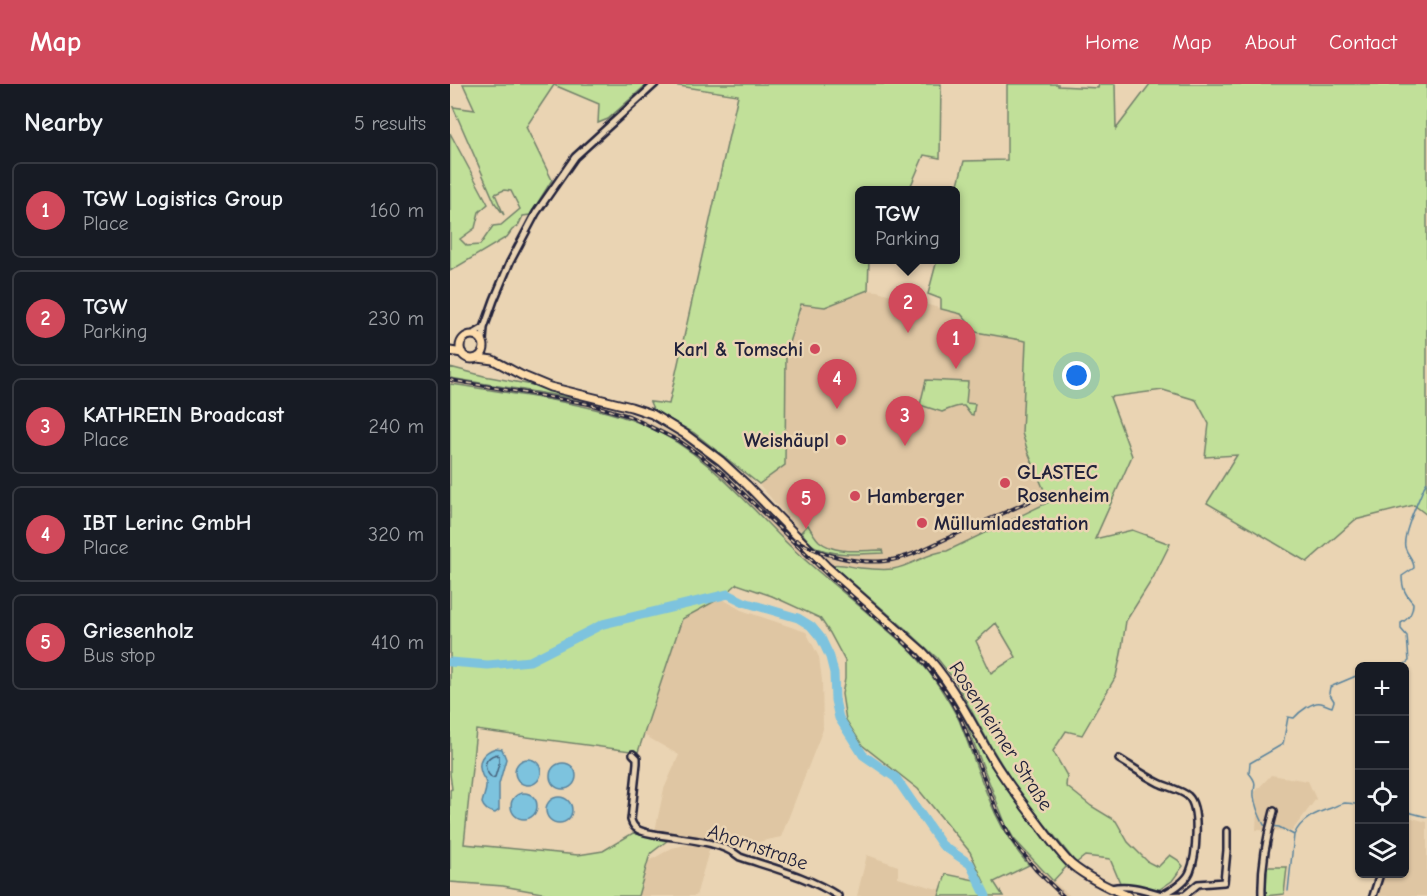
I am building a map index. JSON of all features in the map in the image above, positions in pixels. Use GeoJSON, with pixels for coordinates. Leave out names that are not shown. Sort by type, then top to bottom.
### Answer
{"type":"FeatureCollection","features":[{"type":"Feature","properties":{"kind":"main road"},"geometry":{"type":"LineString","coordinates":[[472,335],[478,337],[484,345],[483,353],[478,358],[469,359],[462,353],[450,351],[461,344],[466,337],[472,335]]}},
{"type":"Feature","properties":{"kind":"main road"},"geometry":{"type":"LineString","coordinates":[[461,344],[462,353]]}},
{"type":"Feature","properties":{"kind":"main road","name":"Rosenheimer Straße"},"geometry":{"type":"LineString","coordinates":[[484,345],[493,360]]}},
{"type":"Feature","properties":{"kind":"main road","name":"Rosenheimer Straße"},"geometry":{"type":"LineString","coordinates":[[478,358],[493,360],[550,387],[652,414],[685,434],[721,461],[826,566],[934,663],[951,686],[996,766],[1047,836],[1072,865],[1128,896]]}},
{"type":"Feature","properties":{"kind":"street"},"geometry":{"type":"LineString","coordinates":[[484,345],[484,328],[510,262],[536,213],[575,157],[655,84]]}},
{"type":"Feature","properties":{"kind":"street"},"geometry":{"type":"LineString","coordinates":[[472,335],[484,328]]}},
{"type":"Feature","properties":{"kind":"street","name":"Ahornstraße"},"geometry":{"type":"LineString","coordinates":[[633,754],[638,763],[631,820],[635,828],[732,850],[740,857],[799,877],[838,896]]}},
{"type":"Feature","properties":{"kind":"street"},"geometry":{"type":"LineString","coordinates":[[1119,759],[1162,785],[1188,796],[1193,807],[1196,820],[1194,853],[1189,873],[1179,885],[1162,896]]}},
{"type":"Feature","properties":{"kind":"street"},"geometry":{"type":"LineString","coordinates":[[1262,896],[1264,857],[1274,811]]}},
{"type":"Feature","properties":{"kind":"street"},"geometry":{"type":"LineString","coordinates":[[1111,888],[1121,885],[1162,896],[1185,895],[1198,884],[1224,882],[1227,831]]}},
{"type":"Feature","properties":{"kind":"street"},"geometry":{"type":"LineString","coordinates":[[1373,896],[1378,878]]}},
{"type":"Feature","properties":{"kind":"shaded area"},"geometry":{"type":"Polygon","coordinates":[[[868,290],[961,314],[976,332],[1026,341],[1022,433],[1050,503],[947,551],[937,552],[893,569],[862,568],[838,563],[832,565],[799,531],[759,484],[785,465],[786,352],[802,304],[825,307],[868,290]]]}},
{"type":"Feature","properties":{"kind":"shaded area"},"geometry":{"type":"Polygon","coordinates":[[[450,378],[590,401],[661,427],[704,454],[818,564],[923,656],[935,670],[962,713],[999,810],[1014,839],[1070,896],[1061,896],[1053,890],[1022,858],[1010,841],[995,812],[968,743],[920,660],[791,547],[697,455],[663,434],[630,419],[580,405],[450,384],[450,378]]]}},
{"type":"Feature","properties":{"kind":"shaded area"},"geometry":{"type":"Polygon","coordinates":[[[721,598],[741,610],[806,632],[819,657],[822,680],[823,729],[781,837],[740,846],[655,831],[664,789],[679,755],[644,735],[682,619],[721,598]]]}},
{"type":"Feature","properties":{"kind":"shaded area"},"geometry":{"type":"Polygon","coordinates":[[[1271,775],[1308,781],[1316,799],[1292,831],[1256,830],[1255,792],[1271,775]]]}},
{"type":"Feature","properties":{"kind":"shaded area"},"geometry":{"type":"Polygon","coordinates":[[[1409,817],[1427,822],[1427,896],[1372,896],[1378,878],[1409,878],[1409,817]]]}},
{"type":"Feature","properties":{"kind":"shaded area"},"geometry":{"type":"Polygon","coordinates":[[[685,845],[710,847],[696,896],[638,896],[649,861],[672,848],[685,845]]]}},
{"type":"Feature","properties":{"kind":"shaded area"},"geometry":{"type":"Polygon","coordinates":[[[867,855],[898,866],[898,878],[941,890],[939,896],[857,896],[867,855]]]}},
{"type":"Feature","properties":{"kind":"green space"},"geometry":{"type":"Polygon","coordinates":[[[463,84],[647,84],[608,119],[598,123],[599,104],[554,85],[526,127],[552,180],[530,215],[523,216],[518,226],[507,237],[450,271],[450,133],[488,204],[479,212],[475,228],[460,239],[467,246],[480,245],[493,226],[501,225],[520,209],[511,191],[504,190],[495,194],[504,215],[495,203],[453,107],[475,110],[463,84]]]}},
{"type":"Feature","properties":{"kind":"green space"},"geometry":{"type":"Polygon","coordinates":[[[666,84],[941,84],[940,158],[924,155],[911,186],[855,186],[855,264],[869,264],[868,290],[825,307],[801,304],[786,352],[785,465],[759,484],[694,433],[654,411],[650,402],[669,404],[738,95],[666,84]]]}},
{"type":"Feature","properties":{"kind":"green space"},"geometry":{"type":"Polygon","coordinates":[[[1007,84],[1058,84],[1058,86],[1098,88],[1099,84],[1115,84],[1116,129],[1150,84],[1427,84],[1427,515],[1414,505],[1355,520],[1307,562],[1207,503],[1237,455],[1205,457],[1209,424],[1196,400],[1163,390],[1110,397],[1132,456],[1095,539],[1132,530],[1170,544],[1153,578],[1126,621],[1116,676],[1082,735],[1066,731],[1053,751],[1067,776],[1066,786],[1091,806],[1116,821],[1128,842],[1148,862],[1158,867],[1170,855],[1183,866],[1172,881],[1157,891],[1137,885],[1121,885],[1110,859],[1085,856],[1076,863],[1012,781],[955,681],[937,658],[832,565],[876,569],[900,567],[947,551],[1049,502],[1022,433],[1026,341],[976,332],[961,314],[941,309],[941,299],[928,294],[936,264],[960,264],[960,186],[958,186],[964,161],[1007,160],[1007,84]],[[996,623],[976,641],[991,673],[1016,657],[996,623]]]}},
{"type":"Feature","properties":{"kind":"green space"},"geometry":{"type":"Polygon","coordinates":[[[450,367],[538,386],[590,401],[450,378],[450,367]]]}},
{"type":"Feature","properties":{"kind":"green space"},"geometry":{"type":"Polygon","coordinates":[[[926,380],[968,382],[966,403],[975,404],[973,415],[964,406],[942,412],[920,405],[926,380]]]}},
{"type":"Feature","properties":{"kind":"green space"},"geometry":{"type":"Polygon","coordinates":[[[450,384],[593,408],[632,420],[667,436],[706,463],[790,546],[905,645],[930,674],[950,704],[959,720],[996,814],[1016,849],[1029,865],[994,882],[1003,896],[939,896],[946,874],[984,882],[970,852],[918,789],[862,745],[846,720],[842,694],[845,661],[830,633],[820,618],[772,596],[737,584],[721,598],[682,619],[638,752],[476,730],[464,844],[578,855],[603,851],[633,833],[668,840],[650,854],[638,896],[558,896],[503,886],[450,882],[450,790],[452,789],[450,774],[450,384]]]}},
{"type":"Feature","properties":{"kind":"green space"},"geometry":{"type":"Polygon","coordinates":[[[808,525],[819,541],[833,548],[849,551],[882,550],[883,553],[848,554],[821,550],[812,545],[801,532],[808,525]]]}},
{"type":"Feature","properties":{"kind":"green space"},"geometry":{"type":"Polygon","coordinates":[[[962,713],[1000,777],[1068,865],[1053,881],[1014,839],[1006,825],[962,713]]]}},
{"type":"Feature","properties":{"kind":"green space"},"geometry":{"type":"Polygon","coordinates":[[[1267,867],[1287,867],[1284,894],[1265,896],[1267,867]]]}},
{"type":"Feature","properties":{"kind":"water"},"geometry":{"type":"Polygon","coordinates":[[[496,748],[502,749],[506,759],[499,784],[499,810],[495,813],[487,810],[482,803],[486,781],[480,770],[480,761],[487,752],[496,748]]]}},
{"type":"Feature","properties":{"kind":"water"},"geometry":{"type":"Polygon","coordinates":[[[528,759],[537,763],[541,772],[537,781],[528,785],[519,781],[515,772],[519,763],[528,759]]]}},
{"type":"Feature","properties":{"kind":"water"},"geometry":{"type":"Polygon","coordinates":[[[563,763],[572,767],[576,776],[572,785],[563,789],[554,785],[550,776],[554,767],[563,763]]]}},
{"type":"Feature","properties":{"kind":"water"},"geometry":{"type":"Polygon","coordinates":[[[524,793],[533,797],[537,806],[533,815],[524,819],[515,815],[511,806],[515,797],[524,793]]]}},
{"type":"Feature","properties":{"kind":"water"},"geometry":{"type":"Polygon","coordinates":[[[559,797],[568,801],[572,810],[568,819],[559,823],[550,819],[546,810],[550,801],[559,797]]]}},
{"type":"Feature","properties":{"kind":"waterway"},"geometry":{"type":"LineString","coordinates":[[1408,662],[1407,636],[1401,629],[1401,623],[1407,619],[1413,603],[1404,591],[1402,576],[1414,568],[1406,550],[1405,541],[1411,517],[1427,482]]}},
{"type":"Feature","properties":{"kind":"waterway"},"geometry":{"type":"LineString","coordinates":[[450,662],[488,665],[530,661],[603,624],[728,594],[744,602],[798,618],[811,626],[821,638],[830,657],[834,673],[835,700],[839,718],[863,755],[896,778],[942,845],[970,864],[986,896]]}},
{"type":"Feature","properties":{"kind":"waterway"},"geometry":{"type":"LineString","coordinates":[[1294,835],[1279,827],[1264,825],[1255,800],[1255,783],[1249,773],[1250,763],[1283,744],[1288,717],[1294,718],[1306,708],[1318,703],[1332,707],[1334,701],[1329,693],[1330,687],[1355,676]]}},
{"type":"Feature","properties":{"kind":"waterway"},"geometry":{"type":"LineString","coordinates":[[1288,891],[1294,835],[1297,829],[1315,815],[1341,804],[1355,804]]}},
{"type":"Feature","properties":{"kind":"waterway"},"geometry":{"type":"LineString","coordinates":[[1409,812],[1427,817]]}},
{"type":"Feature","properties":{"kind":"railway"},"geometry":{"type":"LineString","coordinates":[[450,380],[589,404],[629,416],[679,441],[722,473],[834,581],[921,659],[946,692],[961,719],[997,811],[1012,840],[1036,870],[1063,896]]}},
{"type":"Feature","properties":{"kind":"railway"},"geometry":{"type":"LineString","coordinates":[[796,540],[828,554],[851,560],[885,561],[921,551],[1035,499]]}},
{"type":"Feature","properties":{"kind":"place","name":"TGW"},"geometry":{"type":"Point","coordinates":[908,333]}},
{"type":"Feature","properties":{"kind":"place","name":"Karl & Tomschi"},"geometry":{"type":"Point","coordinates":[815,349]}},
{"type":"Feature","properties":{"kind":"place","name":"TGW Logistics Group"},"geometry":{"type":"Point","coordinates":[956,369]}},
{"type":"Feature","properties":{"kind":"place","name":"IBT Lerinc GmbH"},"geometry":{"type":"Point","coordinates":[837,409]}},
{"type":"Feature","properties":{"kind":"place","name":"Weishäupl"},"geometry":{"type":"Point","coordinates":[841,440]}},
{"type":"Feature","properties":{"kind":"place","name":"KATHREIN Broadcast"},"geometry":{"type":"Point","coordinates":[905,446]}},
{"type":"Feature","properties":{"kind":"place","name":"GLASTEC Rosenheim"},"geometry":{"type":"Point","coordinates":[1005,483]}},
{"type":"Feature","properties":{"kind":"place","name":"Hamberger"},"geometry":{"type":"Point","coordinates":[855,496]}},
{"type":"Feature","properties":{"kind":"place","name":"Müllumladestation"},"geometry":{"type":"Point","coordinates":[922,523]}},
{"type":"Feature","properties":{"kind":"place","name":"Griesenholz"},"geometry":{"type":"Point","coordinates":[806,529]}}]}
